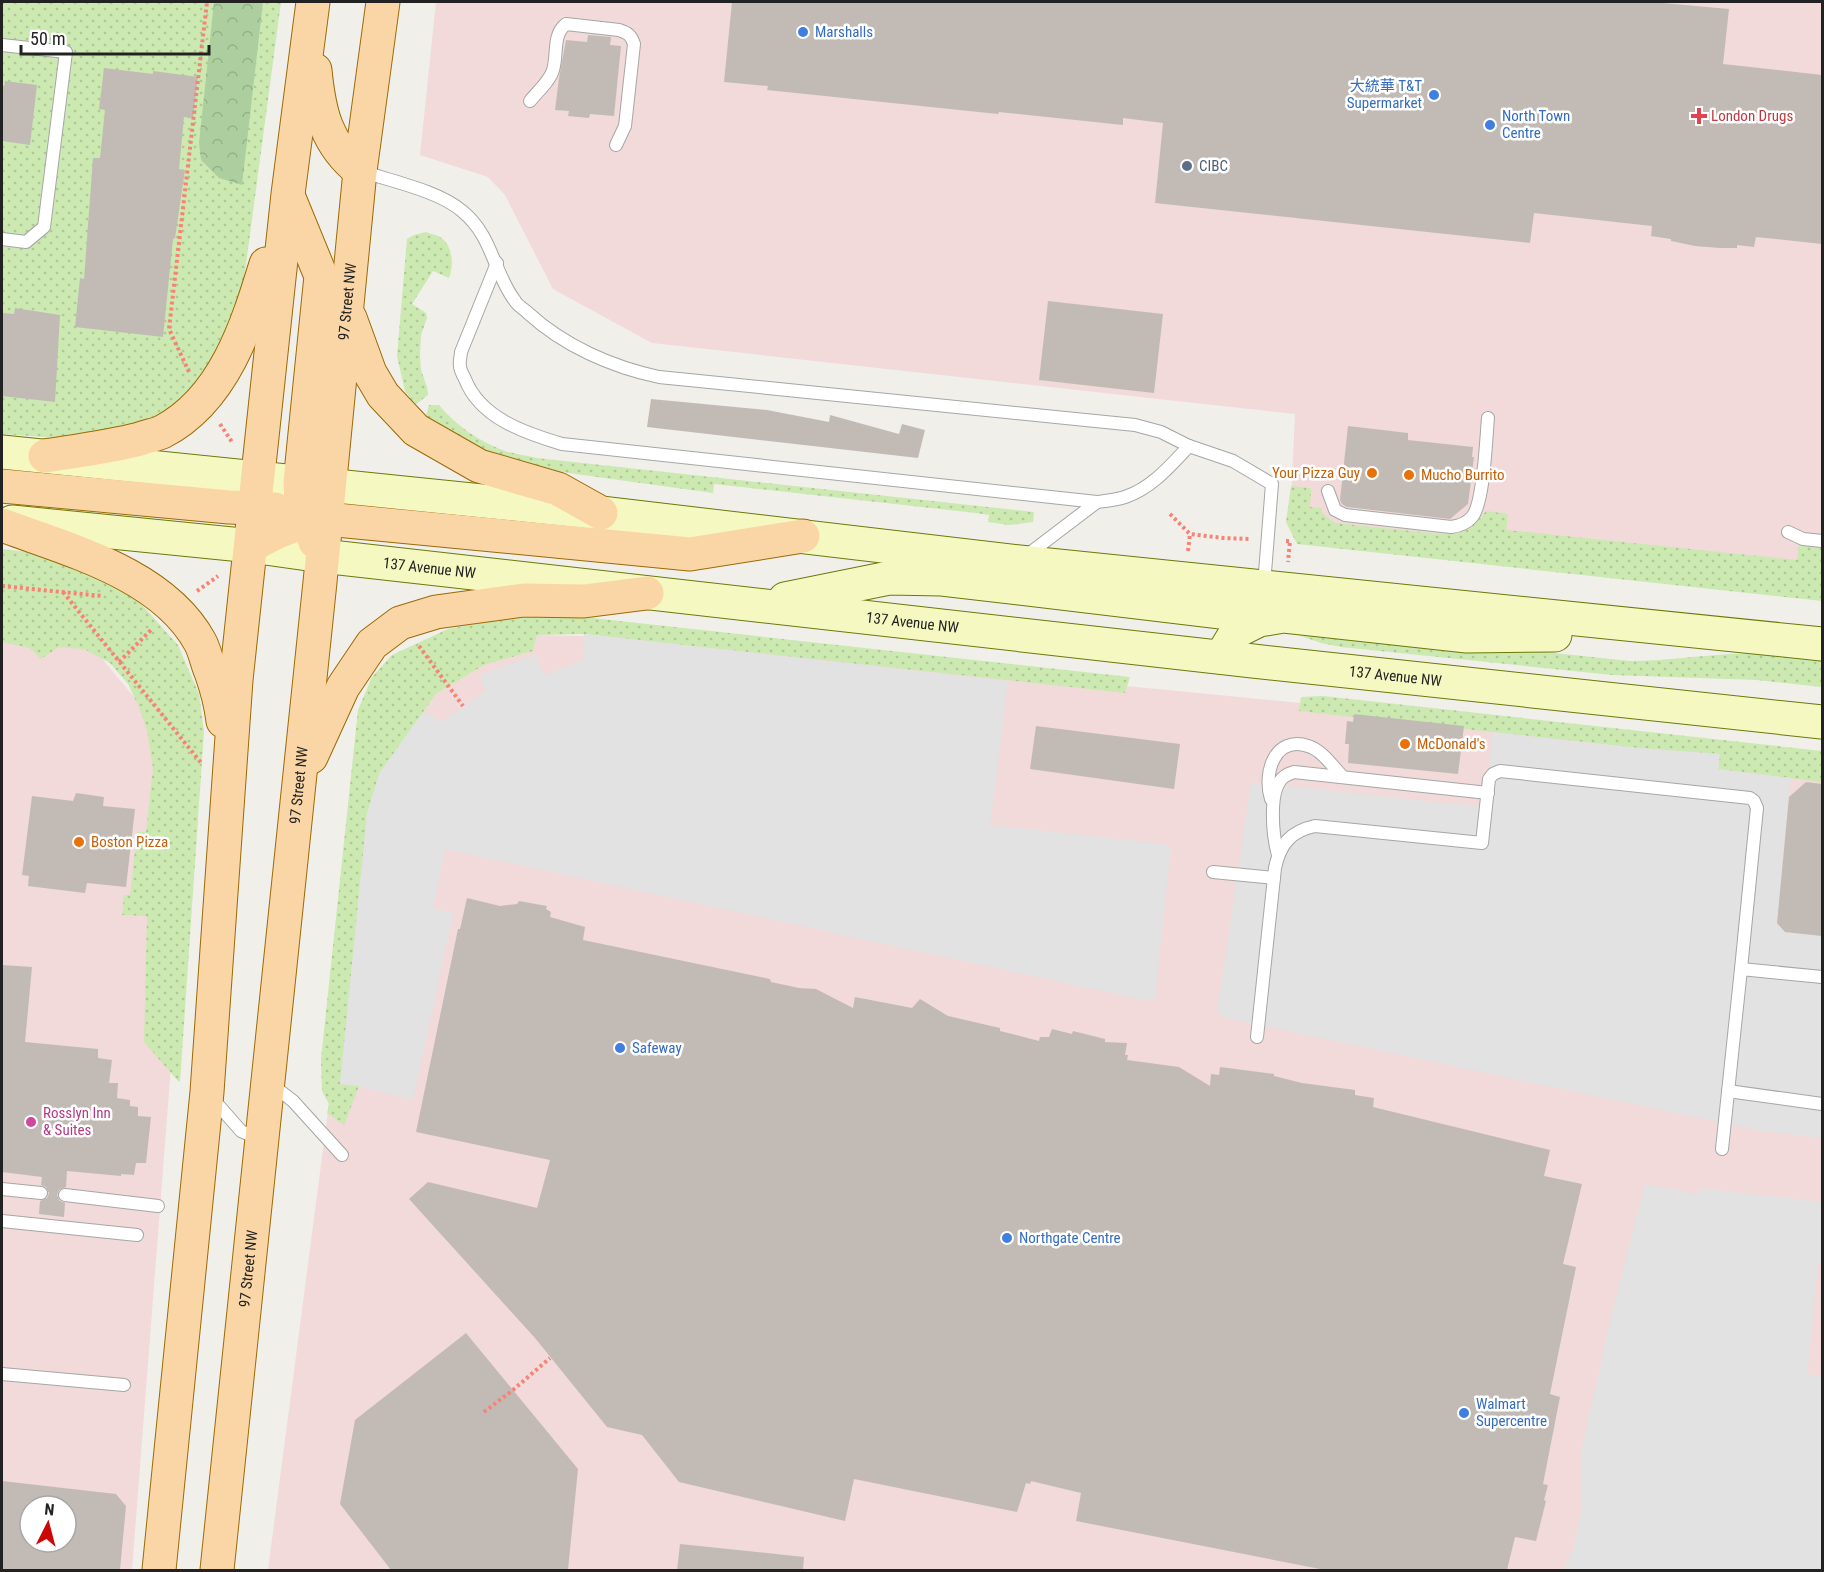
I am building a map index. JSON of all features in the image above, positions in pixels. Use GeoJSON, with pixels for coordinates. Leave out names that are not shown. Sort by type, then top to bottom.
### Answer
{"type":"FeatureCollection","features":[{"type":"Feature","properties":{"kind":"main road","name":"97 Street NW"},"geometry":{"type":"LineString","coordinates":[[216,1570],[322,556],[313,502],[347,308],[360,171],[383,2]]}},
{"type":"Feature","properties":{"kind":"main road"},"geometry":{"type":"LineString","coordinates":[[312,13],[317,95],[322,120],[348,161],[360,171]]}},
{"type":"Feature","properties":{"kind":"main road"},"geometry":{"type":"LineString","coordinates":[[218,776],[236,680],[288,194],[312,13]]}},
{"type":"Feature","properties":{"kind":"main road"},"geometry":{"type":"LineString","coordinates":[[45,456],[119,444],[161,432],[184,418],[204,400],[229,362],[250,316],[288,194]]}},
{"type":"Feature","properties":{"kind":"main road"},"geometry":{"type":"LineString","coordinates":[[288,194],[321,276],[313,502]]}},
{"type":"Feature","properties":{"kind":"main road"},"geometry":{"type":"LineString","coordinates":[[347,308],[370,374],[383,395],[416,430],[479,466],[558,489],[602,513]]}},
{"type":"Feature","properties":{"kind":"main road"},"geometry":{"type":"LineString","coordinates":[[2,452],[45,456],[256,494],[278,509],[313,502],[602,513],[1020,562],[1822,644]]}},
{"type":"Feature","properties":{"kind":"main road"},"geometry":{"type":"LineString","coordinates":[[2,486],[256,494]]}},
{"type":"Feature","properties":{"kind":"main road"},"geometry":{"type":"LineString","coordinates":[[252,546],[313,502],[690,554],[803,536]]}},
{"type":"Feature","properties":{"kind":"main road"},"geometry":{"type":"LineString","coordinates":[[2,523],[101,561],[141,584],[174,608],[201,643],[221,701],[207,1092],[159,1570]]}},
{"type":"Feature","properties":{"kind":"main road","name":"137 Avenue NW"},"geometry":{"type":"LineString","coordinates":[[2,523],[252,546],[754,605],[1822,722]]}},
{"type":"Feature","properties":{"kind":"main road"},"geometry":{"type":"LineString","coordinates":[[754,605],[889,578],[914,578],[942,579],[1221,612],[1245,605],[1264,587]]}},
{"type":"Feature","properties":{"kind":"main road"},"geometry":{"type":"LineString","coordinates":[[300,780],[343,687],[372,644],[400,622],[436,612],[524,600],[584,601],[647,593]]}},
{"type":"Feature","properties":{"kind":"main road"},"geometry":{"type":"LineString","coordinates":[[1221,657],[1237,631],[1259,620],[1284,616],[1467,636],[1716,633]]}},
{"type":"Feature","properties":{"kind":"lane"},"geometry":{"type":"LineString","coordinates":[[530,101],[553,71],[558,36],[561,28],[566,24],[619,30],[627,33],[632,36],[634,44],[625,126],[616,145]]}},
{"type":"Feature","properties":{"kind":"lane"},"geometry":{"type":"LineString","coordinates":[[2,45],[66,52],[44,227],[26,242],[2,239]]}},
{"type":"Feature","properties":{"kind":"lane"},"geometry":{"type":"LineString","coordinates":[[360,171],[451,202],[474,222],[515,302],[536,320],[579,348],[609,363],[636,372],[677,379],[1135,425],[1161,432],[1189,446],[1233,461],[1272,484],[1264,587]]}},
{"type":"Feature","properties":{"kind":"lane"},"geometry":{"type":"LineString","coordinates":[[497,263],[461,352],[460,366],[467,385],[479,402],[496,416],[516,428],[562,444],[1097,502],[1127,497],[1143,489],[1189,446]]}},
{"type":"Feature","properties":{"kind":"lane"},"geometry":{"type":"LineString","coordinates":[[1328,491],[1335,510],[1345,515],[1451,527],[1462,525],[1472,518],[1480,495],[1488,418]]}},
{"type":"Feature","properties":{"kind":"lane"},"geometry":{"type":"LineString","coordinates":[[1020,562],[1097,502]]}},
{"type":"Feature","properties":{"kind":"lane"},"geometry":{"type":"LineString","coordinates":[[1788,532],[1803,539],[1822,541]]}},
{"type":"Feature","properties":{"kind":"lane"},"geometry":{"type":"LineString","coordinates":[[1274,808],[1268,789],[1270,767],[1273,758],[1280,750],[1300,744],[1309,746],[1318,751],[1343,777]]}},
{"type":"Feature","properties":{"kind":"lane"},"geometry":{"type":"LineString","coordinates":[[1257,1037],[1278,855],[1284,843],[1304,828],[1315,826],[1482,843],[1489,779],[1500,771],[1750,798],[1757,808],[1722,1149]]}},
{"type":"Feature","properties":{"kind":"lane"},"geometry":{"type":"LineString","coordinates":[[1278,855],[1273,838],[1276,789],[1285,776],[1294,772],[1488,793]]}},
{"type":"Feature","properties":{"kind":"lane"},"geometry":{"type":"LineString","coordinates":[[1213,872],[1274,878]]}},
{"type":"Feature","properties":{"kind":"lane"},"geometry":{"type":"LineString","coordinates":[[1741,969],[1822,977]]}},
{"type":"Feature","properties":{"kind":"lane"},"geometry":{"type":"LineString","coordinates":[[268,1082],[293,1101],[342,1155]]}},
{"type":"Feature","properties":{"kind":"lane"},"geometry":{"type":"LineString","coordinates":[[1728,1091],[1822,1104]]}},
{"type":"Feature","properties":{"kind":"lane"},"geometry":{"type":"LineString","coordinates":[[207,1092],[241,1131],[262,1140]]}},
{"type":"Feature","properties":{"kind":"lane"},"geometry":{"type":"LineString","coordinates":[[2,1189],[41,1193]]}},
{"type":"Feature","properties":{"kind":"lane"},"geometry":{"type":"LineString","coordinates":[[65,1195],[158,1206]]}},
{"type":"Feature","properties":{"kind":"lane"},"geometry":{"type":"LineString","coordinates":[[2,1221],[137,1235]]}},
{"type":"Feature","properties":{"kind":"lane"},"geometry":{"type":"LineString","coordinates":[[2,1374],[124,1385]]}},
{"type":"Feature","properties":{"kind":"path"},"geometry":{"type":"LineString","coordinates":[[190,374],[170,329],[207,2]]}},
{"type":"Feature","properties":{"kind":"path"},"geometry":{"type":"LineString","coordinates":[[216,418],[232,443]]}},
{"type":"Feature","properties":{"kind":"path"},"geometry":{"type":"LineString","coordinates":[[1170,514],[1190,534]]}},
{"type":"Feature","properties":{"kind":"path"},"geometry":{"type":"LineString","coordinates":[[191,595],[222,573]]}},
{"type":"Feature","properties":{"kind":"path"},"geometry":{"type":"LineString","coordinates":[[2,586],[107,596]]}},
{"type":"Feature","properties":{"kind":"path"},"geometry":{"type":"LineString","coordinates":[[63,592],[119,662],[218,776]]}},
{"type":"Feature","properties":{"kind":"path"},"geometry":{"type":"LineString","coordinates":[[119,662],[155,626]]}},
{"type":"Feature","properties":{"kind":"path"},"geometry":{"type":"LineString","coordinates":[[414,639],[463,706]]}},
{"type":"Feature","properties":{"kind":"path"},"geometry":{"type":"LineString","coordinates":[[483,1412],[550,1358]]}},
{"type":"Feature","properties":{"kind":"shaded area"},"geometry":{"type":"Polygon","coordinates":[[[436,2],[1822,2],[1822,600],[1290,526],[1295,414],[652,343],[553,289],[505,195],[488,177],[420,155],[436,2]]]}},
{"type":"Feature","properties":{"kind":"shaded area"},"geometry":{"type":"Polygon","coordinates":[[[2,596],[54,601],[194,769],[132,1570],[2,1570],[2,596]]]}},
{"type":"Feature","properties":{"kind":"shaded area"},"geometry":{"type":"Polygon","coordinates":[[[584,634],[1008,681],[990,825],[1164,844],[1171,847],[1155,999],[1140,999],[445,849],[433,908],[453,913],[413,1100],[359,1086],[340,1084],[367,813],[379,774],[424,711],[442,722],[485,691],[480,675],[535,655],[545,675],[583,660],[584,634]]]}},
{"type":"Feature","properties":{"kind":"shaded area"},"geometry":{"type":"Polygon","coordinates":[[[537,635],[625,637],[1822,754],[1822,1570],[268,1570],[367,813],[379,774],[436,694],[484,665],[533,651],[537,635]]]}},
{"type":"Feature","properties":{"kind":"shaded area"},"geometry":{"type":"Polygon","coordinates":[[[1493,732],[1638,748],[1720,754],[1718,769],[1791,778],[1778,918],[1775,921],[1786,933],[1822,936],[1822,1138],[1761,1131],[1226,1018],[1217,1013],[1251,782],[1483,807],[1493,732]]]}},
{"type":"Feature","properties":{"kind":"shaded area"},"geometry":{"type":"Polygon","coordinates":[[[1645,1184],[1697,1194],[1699,1188],[1822,1202],[1822,1261],[1818,1265],[1807,1374],[1822,1376],[1822,1570],[1562,1570],[1573,1550],[1581,1513],[1582,1447],[1612,1313],[1645,1184]]]}},
{"type":"Feature","properties":{"kind":"green space"},"geometry":{"type":"Polygon","coordinates":[[[2,2],[281,2],[240,309],[190,398],[159,419],[58,438],[2,434],[2,2]]]}},
{"type":"Feature","properties":{"kind":"green space"},"geometry":{"type":"Polygon","coordinates":[[[214,2],[263,2],[242,185],[219,178],[201,160],[199,143],[214,2]]]}},
{"type":"Feature","properties":{"kind":"green space"},"geometry":{"type":"Polygon","coordinates":[[[426,232],[440,237],[448,245],[452,268],[449,278],[433,271],[412,304],[426,313],[427,318],[421,335],[420,354],[421,370],[428,395],[415,405],[405,391],[397,356],[407,239],[426,232]]]}},
{"type":"Feature","properties":{"kind":"green space"},"geometry":{"type":"Polygon","coordinates":[[[429,405],[439,405],[460,426],[486,443],[505,451],[537,458],[1034,512],[1033,522],[1009,525],[988,522],[989,515],[976,513],[714,484],[713,493],[554,471],[496,456],[424,423],[429,405]]]}},
{"type":"Feature","properties":{"kind":"green space"},"geometry":{"type":"Polygon","coordinates":[[[1291,486],[1311,488],[1310,507],[1322,508],[1322,513],[1335,523],[1451,534],[1467,530],[1486,511],[1508,514],[1506,530],[1797,560],[1799,543],[1822,545],[1822,601],[1297,544],[1286,522],[1291,486]]]}},
{"type":"Feature","properties":{"kind":"green space"},"geometry":{"type":"Polygon","coordinates":[[[2,549],[38,553],[125,586],[178,645],[199,694],[204,732],[180,1082],[144,1042],[147,916],[122,915],[124,895],[130,895],[137,832],[146,832],[153,768],[147,730],[128,684],[110,663],[84,649],[59,647],[41,659],[30,648],[2,642],[2,549]]]}},
{"type":"Feature","properties":{"kind":"green space"},"geometry":{"type":"Polygon","coordinates":[[[531,617],[583,617],[1130,677],[1125,693],[584,634],[537,635],[533,651],[484,665],[436,694],[379,774],[340,1084],[359,1086],[344,1125],[327,1113],[329,1104],[322,1091],[321,1059],[358,710],[372,677],[392,655],[448,629],[490,621],[531,617]]]}},
{"type":"Feature","properties":{"kind":"green space"},"geometry":{"type":"Polygon","coordinates":[[[1301,626],[1630,661],[1729,654],[1799,658],[1822,661],[1822,687],[1757,680],[1612,675],[1341,647],[1298,635],[1296,631],[1301,626]]]}},
{"type":"Feature","properties":{"kind":"green space"},"geometry":{"type":"Polygon","coordinates":[[[1323,696],[1822,751],[1822,782],[1718,769],[1720,754],[1638,748],[1299,711],[1301,697],[1323,696]]]}},
{"type":"Feature","properties":{"kind":"building","name":"North Town Centre"},"geometry":{"type":"Polygon","coordinates":[[[732,2],[1652,2],[1729,9],[1723,64],[1822,75],[1822,244],[1756,237],[1754,247],[1695,246],[1651,236],[1652,226],[1534,213],[1530,243],[1155,203],[1163,123],[1123,118],[1123,125],[999,112],[998,114],[767,90],[768,86],[724,82],[732,2]]]}},
{"type":"Feature","properties":{"kind":"building"},"geometry":{"type":"Polygon","coordinates":[[[588,35],[611,37],[610,45],[621,46],[614,116],[590,114],[589,118],[568,116],[569,111],[555,110],[566,40],[587,42],[588,35]]]}},
{"type":"Feature","properties":{"kind":"building"},"geometry":{"type":"Polygon","coordinates":[[[104,68],[198,77],[193,118],[184,117],[179,169],[185,170],[173,239],[163,337],[75,327],[80,278],[84,279],[93,158],[100,158],[105,110],[99,109],[104,68]]]}},
{"type":"Feature","properties":{"kind":"building"},"geometry":{"type":"Polygon","coordinates":[[[5,81],[37,85],[30,145],[2,141],[2,88],[4,88],[5,81]]]}},
{"type":"Feature","properties":{"kind":"building"},"geometry":{"type":"Polygon","coordinates":[[[1048,301],[1163,314],[1154,393],[1039,380],[1048,301]]]}},
{"type":"Feature","properties":{"kind":"building"},"geometry":{"type":"Polygon","coordinates":[[[15,308],[60,315],[55,402],[2,396],[2,313],[14,314],[15,308]]]}},
{"type":"Feature","properties":{"kind":"building"},"geometry":{"type":"Polygon","coordinates":[[[651,399],[767,410],[829,422],[830,415],[899,434],[902,424],[925,430],[918,458],[647,427],[651,399]]]}},
{"type":"Feature","properties":{"kind":"building"},"geometry":{"type":"Polygon","coordinates":[[[1348,426],[1408,433],[1408,440],[1473,447],[1472,457],[1474,457],[1468,504],[1450,519],[1347,507],[1342,504],[1340,500],[1348,426]]]}},
{"type":"Feature","properties":{"kind":"building","name":"McDonald's"},"geometry":{"type":"Polygon","coordinates":[[[1354,714],[1464,726],[1458,774],[1348,763],[1349,744],[1345,744],[1347,721],[1353,722],[1354,714]]]}},
{"type":"Feature","properties":{"kind":"building"},"geometry":{"type":"Polygon","coordinates":[[[1036,726],[1180,744],[1174,789],[1030,769],[1036,726]]]}},
{"type":"Feature","properties":{"kind":"building"},"geometry":{"type":"Polygon","coordinates":[[[1806,782],[1822,784],[1822,936],[1785,932],[1777,923],[1789,797],[1806,782]]]}},
{"type":"Feature","properties":{"kind":"building","name":"Boston Pizza"},"geometry":{"type":"Polygon","coordinates":[[[76,793],[104,797],[103,806],[135,809],[126,887],[87,883],[85,893],[28,886],[29,876],[22,875],[32,796],[73,801],[76,793]]]}},
{"type":"Feature","properties":{"kind":"building","name":"Northgate Centre"},"geometry":{"type":"Polygon","coordinates":[[[467,898],[500,906],[517,904],[519,901],[547,906],[546,909],[551,912],[550,917],[585,927],[583,940],[770,979],[771,982],[799,988],[816,989],[853,1008],[855,997],[912,1008],[920,999],[948,1016],[1000,1028],[1000,1031],[1039,1041],[1040,1037],[1049,1037],[1052,1029],[1072,1034],[1073,1031],[1105,1039],[1105,1042],[1127,1043],[1125,1055],[1128,1055],[1127,1060],[1179,1067],[1210,1086],[1211,1074],[1219,1075],[1220,1067],[1274,1074],[1274,1076],[1302,1083],[1355,1090],[1355,1095],[1374,1098],[1373,1107],[1550,1150],[1544,1176],[1582,1184],[1563,1264],[1576,1267],[1550,1394],[1560,1397],[1543,1484],[1548,1485],[1544,1500],[1546,1501],[1536,1541],[1515,1537],[1507,1570],[1325,1570],[1076,1521],[1081,1493],[1031,1481],[1030,1484],[1026,1483],[1017,1512],[854,1479],[845,1521],[679,1482],[642,1435],[607,1427],[535,1338],[409,1199],[428,1182],[537,1208],[550,1160],[416,1132],[458,929],[460,929],[467,898]]]}},
{"type":"Feature","properties":{"kind":"building"},"geometry":{"type":"Polygon","coordinates":[[[2,965],[32,967],[25,1042],[98,1049],[98,1058],[112,1060],[109,1083],[118,1083],[117,1098],[130,1100],[130,1106],[138,1107],[138,1116],[151,1117],[146,1163],[136,1163],[134,1175],[67,1171],[66,1187],[59,1190],[57,1195],[60,1201],[65,1203],[64,1217],[39,1214],[40,1201],[47,1198],[49,1193],[46,1187],[41,1185],[42,1177],[2,1172],[2,965]]]}},
{"type":"Feature","properties":{"kind":"building"},"geometry":{"type":"Polygon","coordinates":[[[466,1333],[578,1469],[568,1570],[391,1570],[340,1504],[355,1420],[466,1333]]]}},
{"type":"Feature","properties":{"kind":"building"},"geometry":{"type":"Polygon","coordinates":[[[2,1481],[116,1494],[126,1506],[120,1570],[2,1570],[2,1481]]]}},
{"type":"Feature","properties":{"kind":"building"},"geometry":{"type":"Polygon","coordinates":[[[680,1544],[804,1557],[803,1570],[677,1570],[680,1544]]]}},
{"type":"Feature","properties":{"kind":"place","name":"Marshalls"},"geometry":{"type":"Point","coordinates":[803,32]}},
{"type":"Feature","properties":{"kind":"place","name":"大統華 T&T Supermarket"},"geometry":{"type":"Point","coordinates":[1434,95]}},
{"type":"Feature","properties":{"kind":"place","name":"London Drugs"},"geometry":{"type":"Point","coordinates":[1699,116]}},
{"type":"Feature","properties":{"kind":"place","name":"North Town Centre"},"geometry":{"type":"Point","coordinates":[1490,125]}},
{"type":"Feature","properties":{"kind":"place","name":"CIBC"},"geometry":{"type":"Point","coordinates":[1187,166]}},
{"type":"Feature","properties":{"kind":"place","name":"Your Pizza Guy"},"geometry":{"type":"Point","coordinates":[1372,473]}},
{"type":"Feature","properties":{"kind":"place","name":"Mucho Burrito"},"geometry":{"type":"Point","coordinates":[1409,475]}},
{"type":"Feature","properties":{"kind":"place","name":"McDonald's"},"geometry":{"type":"Point","coordinates":[1405,744]}},
{"type":"Feature","properties":{"kind":"place","name":"Boston Pizza"},"geometry":{"type":"Point","coordinates":[79,842]}},
{"type":"Feature","properties":{"kind":"place","name":"Safeway"},"geometry":{"type":"Point","coordinates":[620,1048]}},
{"type":"Feature","properties":{"kind":"place","name":"Rosslyn Inn & Suites"},"geometry":{"type":"Point","coordinates":[31,1122]}},
{"type":"Feature","properties":{"kind":"place","name":"Northgate Centre"},"geometry":{"type":"Point","coordinates":[1007,1238]}},
{"type":"Feature","properties":{"kind":"place","name":"Walmart Supercentre"},"geometry":{"type":"Point","coordinates":[1464,1413]}}]}
